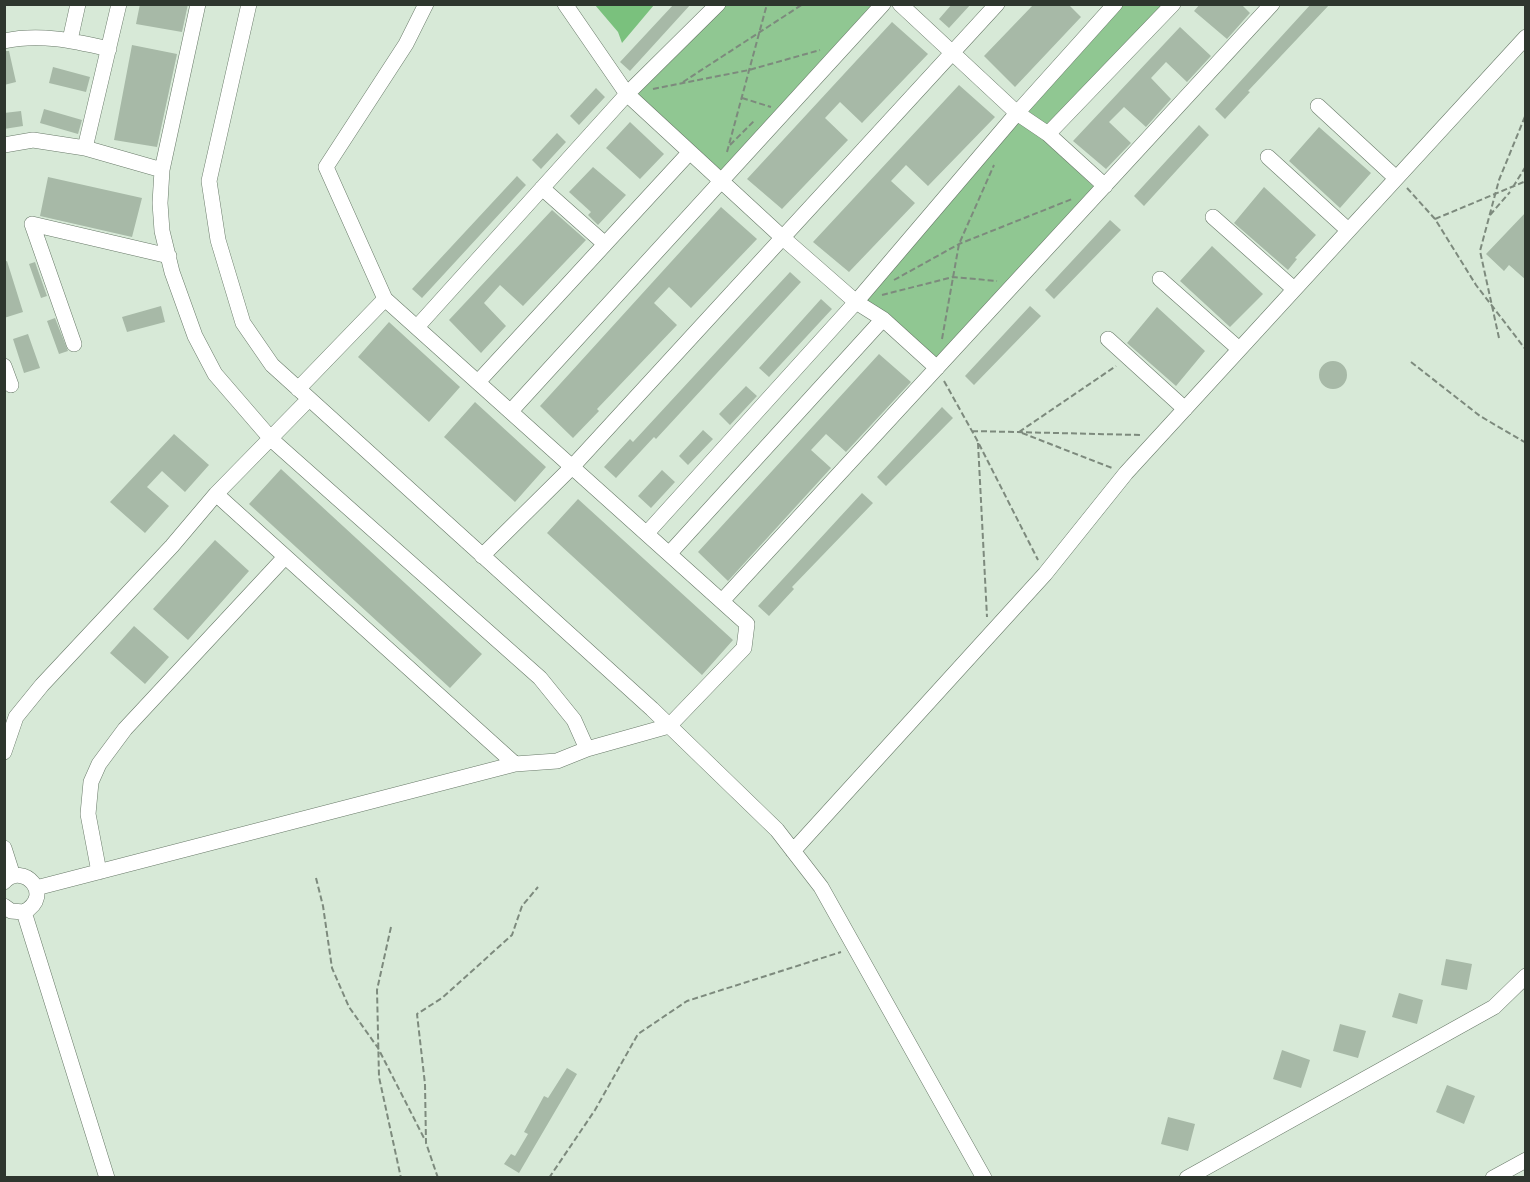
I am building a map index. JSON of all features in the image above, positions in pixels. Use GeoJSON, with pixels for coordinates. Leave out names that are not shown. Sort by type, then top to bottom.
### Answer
{"type":"FeatureCollection","features":[{"type":"Feature","properties":{"kind":"street"},"geometry":{"type":"LineString","coordinates":[[70,40],[78,4]]}},
{"type":"Feature","properties":{"kind":"street"},"geometry":{"type":"LineString","coordinates":[[85,148],[118,4]]}},
{"type":"Feature","properties":{"kind":"street"},"geometry":{"type":"LineString","coordinates":[[198,4],[162,170],[162,231],[195,336],[215,374],[272,440],[540,678],[574,720],[587,748]]}},
{"type":"Feature","properties":{"kind":"street"},"geometry":{"type":"LineString","coordinates":[[249,4],[209,181],[218,240],[243,323],[272,365],[669,726],[769,822],[820,887],[984,1178]]}},
{"type":"Feature","properties":{"kind":"street"},"geometry":{"type":"LineString","coordinates":[[36,888],[515,764],[557,761],[587,748],[669,726],[744,648],[747,624],[385,299],[326,167],[406,44],[426,4]]}},
{"type":"Feature","properties":{"kind":"street"},"geometry":{"type":"LineString","coordinates":[[565,4],[627,94],[783,238],[856,302],[883,319],[937,368]]}},
{"type":"Feature","properties":{"kind":"street"},"geometry":{"type":"LineString","coordinates":[[417,327],[627,94],[718,4]]}},
{"type":"Feature","properties":{"kind":"street"},"geometry":{"type":"LineString","coordinates":[[511,411],[719,180],[882,4]]}},
{"type":"Feature","properties":{"kind":"street"},"geometry":{"type":"LineString","coordinates":[[900,4],[951,54],[1017,113],[1048,134],[1105,186]]}},
{"type":"Feature","properties":{"kind":"street"},"geometry":{"type":"LineString","coordinates":[[482,556],[573,466],[997,4]]}},
{"type":"Feature","properties":{"kind":"street"},"geometry":{"type":"LineString","coordinates":[[647,533],[856,302],[1017,113],[1115,4]]}},
{"type":"Feature","properties":{"kind":"street"},"geometry":{"type":"LineString","coordinates":[[1048,134],[1173,4]]}},
{"type":"Feature","properties":{"kind":"street"},"geometry":{"type":"LineString","coordinates":[[722,601],[1272,4]]}},
{"type":"Feature","properties":{"kind":"street"},"geometry":{"type":"LineString","coordinates":[[4,41],[26,36],[70,40],[109,49]]}},
{"type":"Feature","properties":{"kind":"street"},"geometry":{"type":"LineString","coordinates":[[793,851],[1045,574],[1126,473],[1526,37]]}},
{"type":"Feature","properties":{"kind":"street"},"geometry":{"type":"LineString","coordinates":[[1318,106],[1396,178]]}},
{"type":"Feature","properties":{"kind":"street"},"geometry":{"type":"LineString","coordinates":[[4,145],[33,140],[85,148],[162,170]]}},
{"type":"Feature","properties":{"kind":"street"},"geometry":{"type":"LineString","coordinates":[[478,382],[689,153]]}},
{"type":"Feature","properties":{"kind":"street"},"geometry":{"type":"LineString","coordinates":[[1268,157],[1348,230]]}},
{"type":"Feature","properties":{"kind":"street"},"geometry":{"type":"LineString","coordinates":[[542,188],[605,244]]}},
{"type":"Feature","properties":{"kind":"street"},"geometry":{"type":"LineString","coordinates":[[1213,217],[1294,289]]}},
{"type":"Feature","properties":{"kind":"street"},"geometry":{"type":"LineString","coordinates":[[74,344],[32,224],[169,256]]}},
{"type":"Feature","properties":{"kind":"street"},"geometry":{"type":"LineString","coordinates":[[1160,279],[1239,349]]}},
{"type":"Feature","properties":{"kind":"street"},"geometry":{"type":"LineString","coordinates":[[4,752],[16,717],[29,701],[172,546],[216,494],[272,440],[304,394],[385,299]]}},
{"type":"Feature","properties":{"kind":"street"},"geometry":{"type":"LineString","coordinates":[[669,554],[883,319]]}},
{"type":"Feature","properties":{"kind":"street"},"geometry":{"type":"LineString","coordinates":[[1108,339],[1185,409]]}},
{"type":"Feature","properties":{"kind":"street"},"geometry":{"type":"LineString","coordinates":[[4,366],[11,385]]}},
{"type":"Feature","properties":{"kind":"street"},"geometry":{"type":"LineString","coordinates":[[216,494],[515,764]]}},
{"type":"Feature","properties":{"kind":"street"},"geometry":{"type":"LineString","coordinates":[[99,872],[88,814],[91,782],[99,764],[125,729],[285,557]]}},
{"type":"Feature","properties":{"kind":"street"},"geometry":{"type":"LineString","coordinates":[[4,848],[9,879],[24,876],[35,884],[36,888],[36,901],[24,912],[11,911],[4,906]]}},
{"type":"Feature","properties":{"kind":"street"},"geometry":{"type":"LineString","coordinates":[[24,912],[107,1178]]}},
{"type":"Feature","properties":{"kind":"street"},"geometry":{"type":"LineString","coordinates":[[1187,1178],[1494,1007],[1526,976]]}},
{"type":"Feature","properties":{"kind":"street"},"geometry":{"type":"LineString","coordinates":[[1493,1178],[1526,1160]]}},
{"type":"Feature","properties":{"kind":"path"},"geometry":{"type":"LineString","coordinates":[[719,180],[767,4]]}},
{"type":"Feature","properties":{"kind":"path"},"geometry":{"type":"LineString","coordinates":[[681,84],[803,4]]}},
{"type":"Feature","properties":{"kind":"path"},"geometry":{"type":"LineString","coordinates":[[627,94],[749,70],[849,41]]}},
{"type":"Feature","properties":{"kind":"path"},"geometry":{"type":"LineString","coordinates":[[742,98],[784,111]]}},
{"type":"Feature","properties":{"kind":"path"},"geometry":{"type":"LineString","coordinates":[[1499,338],[1495,311],[1480,251],[1495,196],[1526,114]]}},
{"type":"Feature","properties":{"kind":"path"},"geometry":{"type":"LineString","coordinates":[[997,156],[959,244],[937,368],[978,440],[1045,574]]}},
{"type":"Feature","properties":{"kind":"path"},"geometry":{"type":"LineString","coordinates":[[1489,216],[1512,189],[1526,166]]}},
{"type":"Feature","properties":{"kind":"path"},"geometry":{"type":"LineString","coordinates":[[1396,178],[1435,219],[1495,311],[1526,350]]}},
{"type":"Feature","properties":{"kind":"path"},"geometry":{"type":"LineString","coordinates":[[1435,219],[1526,182]]}},
{"type":"Feature","properties":{"kind":"path"},"geometry":{"type":"LineString","coordinates":[[887,284],[959,244],[1075,198]]}},
{"type":"Feature","properties":{"kind":"path"},"geometry":{"type":"LineString","coordinates":[[856,302],[953,278],[1016,283]]}},
{"type":"Feature","properties":{"kind":"path"},"geometry":{"type":"LineString","coordinates":[[1019,432],[1128,357]]}},
{"type":"Feature","properties":{"kind":"path"},"geometry":{"type":"LineString","coordinates":[[1411,362],[1480,416],[1526,443]]}},
{"type":"Feature","properties":{"kind":"path"},"geometry":{"type":"LineString","coordinates":[[972,430],[1161,435]]}},
{"type":"Feature","properties":{"kind":"path"},"geometry":{"type":"LineString","coordinates":[[1019,432],[1126,473]]}},
{"type":"Feature","properties":{"kind":"path"},"geometry":{"type":"LineString","coordinates":[[978,440],[988,637]]}},
{"type":"Feature","properties":{"kind":"path"},"geometry":{"type":"LineString","coordinates":[[316,878],[323,906],[332,968],[349,1007],[378,1048],[426,1143],[438,1178]]}},
{"type":"Feature","properties":{"kind":"path"},"geometry":{"type":"LineString","coordinates":[[426,1143],[425,1084],[417,1014],[442,998],[512,935],[522,906],[538,887]]}},
{"type":"Feature","properties":{"kind":"path"},"geometry":{"type":"LineString","coordinates":[[391,927],[377,990],[379,1077],[401,1178]]}},
{"type":"Feature","properties":{"kind":"path"},"geometry":{"type":"LineString","coordinates":[[549,1178],[595,1110],[638,1034],[687,1001],[855,948]]}},
{"type":"Feature","properties":{"kind":"green space"},"geometry":{"type":"Polygon","coordinates":[[[595,5],[654,5],[622,43],[618,32],[595,5]]]}},
{"type":"Feature","properties":{"kind":"green space"},"geometry":{"type":"Polygon","coordinates":[[[718,5],[882,5],[719,180],[627,94],[718,5]]]}},
{"type":"Feature","properties":{"kind":"green space"},"geometry":{"type":"Polygon","coordinates":[[[1115,5],[1173,5],[1048,134],[1020,116],[1096,189],[937,368],[856,302],[1115,5]]]}},
{"type":"Feature","properties":{"kind":"building"},"geometry":{"type":"Polygon","coordinates":[[[140,4],[188,4],[182,32],[136,24],[140,4]]]}},
{"type":"Feature","properties":{"kind":"building"},"geometry":{"type":"Polygon","coordinates":[[[674,4],[691,4],[630,71],[620,62],[674,4]]]}},
{"type":"Feature","properties":{"kind":"building"},"geometry":{"type":"Polygon","coordinates":[[[952,4],[971,4],[949,28],[939,19],[952,4]]]}},
{"type":"Feature","properties":{"kind":"building"},"geometry":{"type":"Polygon","coordinates":[[[1034,4],[1068,4],[1081,17],[1015,87],[984,56],[1034,4]]]}},
{"type":"Feature","properties":{"kind":"building"},"geometry":{"type":"Polygon","coordinates":[[[1200,4],[1241,4],[1250,13],[1227,39],[1194,11],[1200,4]]]}},
{"type":"Feature","properties":{"kind":"building"},"geometry":{"type":"Polygon","coordinates":[[[1311,4],[1330,4],[1248,91],[1250,92],[1225,119],[1215,109],[1311,4]]]}},
{"type":"Feature","properties":{"kind":"building"},"geometry":{"type":"Polygon","coordinates":[[[892,22],[928,54],[862,123],[840,102],[825,118],[848,140],[782,209],[747,179],[892,22]]]}},
{"type":"Feature","properties":{"kind":"building"},"geometry":{"type":"Polygon","coordinates":[[[1180,27],[1211,56],[1187,82],[1166,62],[1151,78],[1171,99],[1146,127],[1124,107],[1109,122],[1131,143],[1106,169],[1073,141],[1180,27]]]}},
{"type":"Feature","properties":{"kind":"building"},"geometry":{"type":"Polygon","coordinates":[[[132,45],[177,54],[157,147],[114,140],[132,45]]]}},
{"type":"Feature","properties":{"kind":"building"},"geometry":{"type":"Polygon","coordinates":[[[4,51],[9,51],[16,82],[4,85],[4,51]]]}},
{"type":"Feature","properties":{"kind":"building"},"geometry":{"type":"Polygon","coordinates":[[[53,67],[90,77],[86,92],[49,83],[53,67]]]}},
{"type":"Feature","properties":{"kind":"building"},"geometry":{"type":"Polygon","coordinates":[[[959,85],[995,117],[928,186],[906,165],[891,181],[915,203],[849,272],[813,242],[959,85]]]}},
{"type":"Feature","properties":{"kind":"building"},"geometry":{"type":"Polygon","coordinates":[[[596,88],[605,97],[579,125],[570,116],[596,88]]]}},
{"type":"Feature","properties":{"kind":"building"},"geometry":{"type":"Polygon","coordinates":[[[44,109],[82,120],[78,134],[40,123],[44,109]]]}},
{"type":"Feature","properties":{"kind":"building"},"geometry":{"type":"Polygon","coordinates":[[[21,111],[23,126],[4,129],[4,113],[21,111]]]}},
{"type":"Feature","properties":{"kind":"building"},"geometry":{"type":"Polygon","coordinates":[[[630,122],[664,154],[640,179],[606,148],[630,122]]]}},
{"type":"Feature","properties":{"kind":"building"},"geometry":{"type":"Polygon","coordinates":[[[1199,125],[1209,135],[1144,206],[1134,196],[1199,125]]]}},
{"type":"Feature","properties":{"kind":"building"},"geometry":{"type":"Polygon","coordinates":[[[1319,127],[1371,173],[1340,208],[1289,161],[1319,127]]]}},
{"type":"Feature","properties":{"kind":"building"},"geometry":{"type":"Polygon","coordinates":[[[557,133],[566,142],[541,169],[532,160],[557,133]]]}},
{"type":"Feature","properties":{"kind":"building"},"geometry":{"type":"Polygon","coordinates":[[[593,167],[626,195],[598,225],[588,215],[591,212],[569,192],[593,167]]]}},
{"type":"Feature","properties":{"kind":"building"},"geometry":{"type":"Polygon","coordinates":[[[517,176],[526,185],[422,298],[412,289],[517,176]]]}},
{"type":"Feature","properties":{"kind":"building"},"geometry":{"type":"Polygon","coordinates":[[[48,177],[142,198],[132,237],[40,216],[48,177]]]}},
{"type":"Feature","properties":{"kind":"building"},"geometry":{"type":"Polygon","coordinates":[[[1264,187],[1316,235],[1295,258],[1297,259],[1288,270],[1234,223],[1264,187]]]}},
{"type":"Feature","properties":{"kind":"building"},"geometry":{"type":"Polygon","coordinates":[[[721,207],[757,239],[691,308],[669,287],[654,303],[677,325],[597,409],[599,411],[573,438],[540,406],[721,207]]]}},
{"type":"Feature","properties":{"kind":"building"},"geometry":{"type":"Polygon","coordinates":[[[552,210],[586,240],[523,306],[500,285],[484,303],[506,326],[481,353],[449,320],[552,210]]]}},
{"type":"Feature","properties":{"kind":"building"},"geometry":{"type":"Polygon","coordinates":[[[1526,212],[1526,280],[1509,265],[1504,271],[1486,254],[1526,212]]]}},
{"type":"Feature","properties":{"kind":"building"},"geometry":{"type":"Polygon","coordinates":[[[1110,220],[1121,230],[1054,299],[1045,290],[1110,220]]]}},
{"type":"Feature","properties":{"kind":"building"},"geometry":{"type":"Polygon","coordinates":[[[1212,246],[1263,294],[1230,327],[1180,281],[1212,246]]]}},
{"type":"Feature","properties":{"kind":"building"},"geometry":{"type":"Polygon","coordinates":[[[7,261],[23,312],[4,318],[4,262],[7,261]]]}},
{"type":"Feature","properties":{"kind":"building"},"geometry":{"type":"Polygon","coordinates":[[[35,262],[47,296],[41,298],[29,264],[35,262]]]}},
{"type":"Feature","properties":{"kind":"building"},"geometry":{"type":"Polygon","coordinates":[[[790,272],[801,282],[656,439],[654,437],[616,478],[604,467],[630,439],[633,442],[790,272]]]}},
{"type":"Feature","properties":{"kind":"building"},"geometry":{"type":"Polygon","coordinates":[[[821,299],[832,309],[769,377],[759,368],[821,299]]]}},
{"type":"Feature","properties":{"kind":"building"},"geometry":{"type":"Polygon","coordinates":[[[161,306],[165,322],[127,332],[122,317],[161,306]]]}},
{"type":"Feature","properties":{"kind":"building"},"geometry":{"type":"Polygon","coordinates":[[[1030,306],[1041,316],[974,385],[965,376],[1030,306]]]}},
{"type":"Feature","properties":{"kind":"building"},"geometry":{"type":"Polygon","coordinates":[[[1157,307],[1205,351],[1176,386],[1127,343],[1157,307]]]}},
{"type":"Feature","properties":{"kind":"building"},"geometry":{"type":"Polygon","coordinates":[[[55,318],[68,351],[59,354],[47,321],[55,318]]]}},
{"type":"Feature","properties":{"kind":"building"},"geometry":{"type":"Polygon","coordinates":[[[389,322],[460,387],[429,422],[358,357],[389,322]]]}},
{"type":"Feature","properties":{"kind":"building"},"geometry":{"type":"Polygon","coordinates":[[[28,334],[40,368],[24,373],[13,339],[28,334]]]}},
{"type":"Feature","properties":{"kind":"building"},"geometry":{"type":"Polygon","coordinates":[[[879,354],[911,382],[846,452],[826,434],[811,450],[831,468],[728,581],[698,552],[879,354]]]}},
{"type":"Feature","properties":{"kind":"building"},"geometry":{"type":"Polygon","coordinates":[[[1333,361],[1343,365],[1347,375],[1343,385],[1333,389],[1323,385],[1319,375],[1323,365],[1333,361]]]}},
{"type":"Feature","properties":{"kind":"building"},"geometry":{"type":"Polygon","coordinates":[[[746,386],[757,396],[730,425],[719,414],[746,386]]]}},
{"type":"Feature","properties":{"kind":"building"},"geometry":{"type":"Polygon","coordinates":[[[475,402],[546,467],[515,502],[444,437],[475,402]]]}},
{"type":"Feature","properties":{"kind":"building"},"geometry":{"type":"Polygon","coordinates":[[[942,407],[953,418],[886,486],[877,477],[942,407]]]}},
{"type":"Feature","properties":{"kind":"building"},"geometry":{"type":"Polygon","coordinates":[[[703,430],[713,439],[688,465],[679,456],[703,430]]]}},
{"type":"Feature","properties":{"kind":"building"},"geometry":{"type":"Polygon","coordinates":[[[174,434],[209,465],[185,492],[162,471],[147,487],[169,506],[145,533],[110,502],[174,434]]]}},
{"type":"Feature","properties":{"kind":"building"},"geometry":{"type":"Polygon","coordinates":[[[281,469],[482,654],[450,688],[249,504],[281,469]]]}},
{"type":"Feature","properties":{"kind":"building"},"geometry":{"type":"Polygon","coordinates":[[[662,470],[675,482],[651,508],[638,496],[662,470]]]}},
{"type":"Feature","properties":{"kind":"building"},"geometry":{"type":"Polygon","coordinates":[[[862,493],[873,503],[792,587],[794,589],[769,616],[758,606],[862,493]]]}},
{"type":"Feature","properties":{"kind":"building"},"geometry":{"type":"Polygon","coordinates":[[[578,499],[733,640],[702,675],[547,533],[578,499]]]}},
{"type":"Feature","properties":{"kind":"building"},"geometry":{"type":"Polygon","coordinates":[[[215,540],[249,571],[188,640],[153,609],[215,540]]]}},
{"type":"Feature","properties":{"kind":"building"},"geometry":{"type":"Polygon","coordinates":[[[134,626],[169,657],[145,684],[110,653],[134,626]]]}},
{"type":"Feature","properties":{"kind":"building"},"geometry":{"type":"Polygon","coordinates":[[[1446,959],[1472,964],[1467,990],[1441,985],[1446,959]]]}},
{"type":"Feature","properties":{"kind":"building"},"geometry":{"type":"Polygon","coordinates":[[[1399,993],[1423,1000],[1417,1024],[1392,1017],[1399,993]]]}},
{"type":"Feature","properties":{"kind":"building"},"geometry":{"type":"Polygon","coordinates":[[[1340,1024],[1366,1031],[1358,1058],[1333,1051],[1340,1024]]]}},
{"type":"Feature","properties":{"kind":"building"},"geometry":{"type":"Polygon","coordinates":[[[1282,1050],[1310,1060],[1301,1088],[1273,1079],[1282,1050]]]}},
{"type":"Feature","properties":{"kind":"building"},"geometry":{"type":"Polygon","coordinates":[[[567,1068],[577,1074],[519,1173],[504,1164],[511,1154],[515,1156],[528,1134],[524,1132],[544,1096],[548,1098],[567,1068]]]}},
{"type":"Feature","properties":{"kind":"building"},"geometry":{"type":"Polygon","coordinates":[[[1447,1085],[1475,1096],[1464,1124],[1436,1112],[1447,1085]]]}},
{"type":"Feature","properties":{"kind":"building"},"geometry":{"type":"Polygon","coordinates":[[[1168,1117],[1195,1124],[1188,1151],[1161,1144],[1168,1117]]]}}]}
